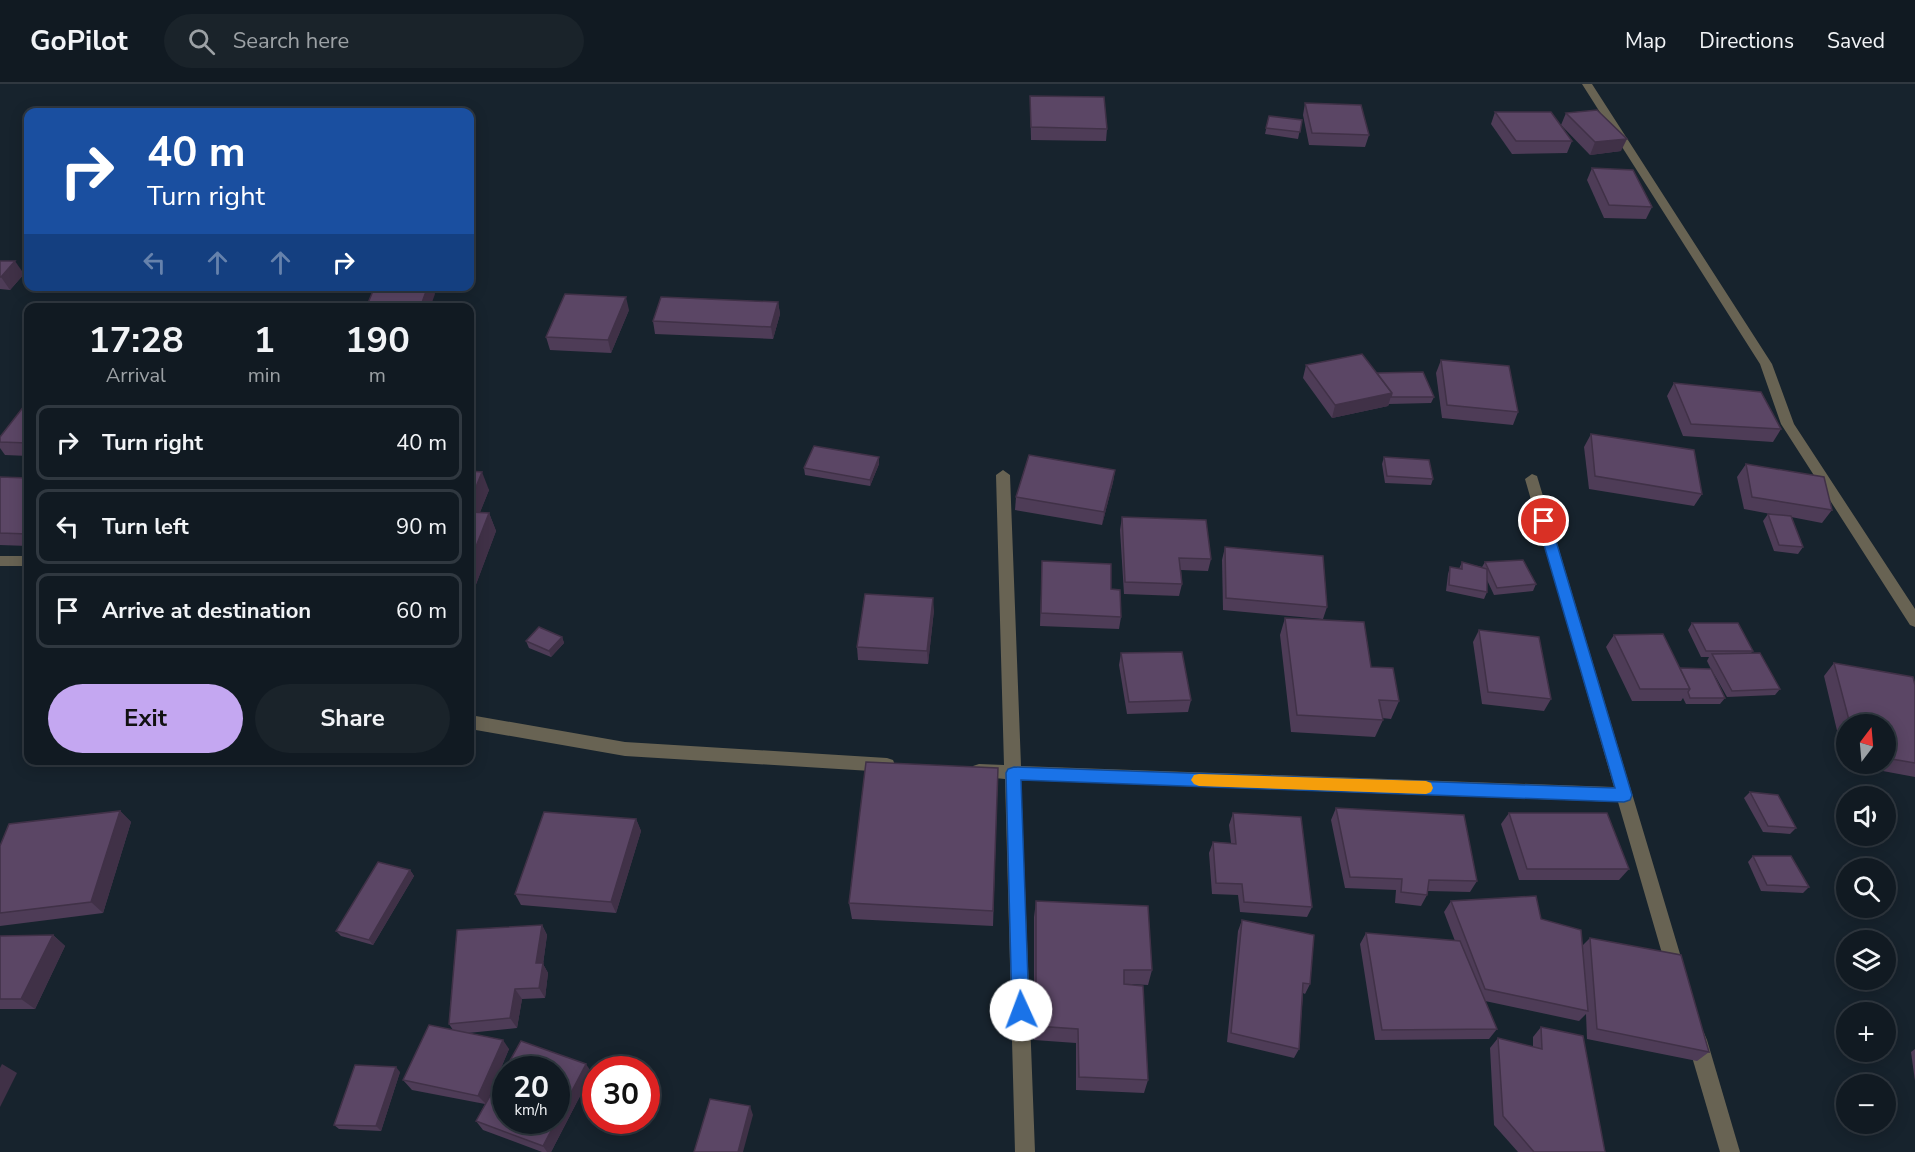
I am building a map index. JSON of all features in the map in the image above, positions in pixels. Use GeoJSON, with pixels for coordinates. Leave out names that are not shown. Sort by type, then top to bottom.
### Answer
{"type":"FeatureCollection","features":[{"type":"Feature","properties":{"kind":"street"},"geometry":{"type":"LineString","coordinates":[[1587,84],[1766,364],[1788,424],[1915,621]]}},
{"type":"Feature","properties":{"kind":"street"},"geometry":{"type":"LineString","coordinates":[[1004,476],[1025,1152]]}},
{"type":"Feature","properties":{"kind":"street"},"geometry":{"type":"LineString","coordinates":[[1532,478],[1681,985]]}},
{"type":"Feature","properties":{"kind":"street"},"geometry":{"type":"LineString","coordinates":[[0,561],[24,561]]}},
{"type":"Feature","properties":{"kind":"street"},"geometry":{"type":"LineString","coordinates":[[474,723],[625,749],[908,767]]}},
{"type":"Feature","properties":{"kind":"street"},"geometry":{"type":"LineString","coordinates":[[967,770],[1624,795]]}},
{"type":"Feature","properties":{"kind":"street"},"geometry":{"type":"LineString","coordinates":[[1694,1029],[1730,1152]]}},
{"type":"Feature","properties":{"kind":"building"},"geometry":{"type":"Polygon","coordinates":[[[1030,96],[1104,97],[1107,129],[1031,127],[1030,96]]]}},
{"type":"Feature","properties":{"kind":"building"},"geometry":{"type":"Polygon","coordinates":[[[1305,103],[1361,105],[1369,135],[1312,133],[1305,103]]]}},
{"type":"Feature","properties":{"kind":"building"},"geometry":{"type":"Polygon","coordinates":[[[1597,110],[1627,139],[1595,142],[1566,113],[1597,110]]]}},
{"type":"Feature","properties":{"kind":"building"},"geometry":{"type":"Polygon","coordinates":[[[1495,112],[1551,112],[1572,141],[1516,141],[1495,112]]]}},
{"type":"Feature","properties":{"kind":"building"},"geometry":{"type":"Polygon","coordinates":[[[1269,116],[1302,120],[1300,132],[1266,128],[1269,116]]]}},
{"type":"Feature","properties":{"kind":"building"},"geometry":{"type":"Polygon","coordinates":[[[1592,168],[1633,170],[1652,207],[1609,205],[1592,168]]]}},
{"type":"Feature","properties":{"kind":"building"},"geometry":{"type":"Polygon","coordinates":[[[0,261],[15,261],[1,277],[0,277],[0,261]]]}},
{"type":"Feature","properties":{"kind":"building"},"geometry":{"type":"Polygon","coordinates":[[[373,291],[426,291],[422,303],[368,303],[373,291]]]}},
{"type":"Feature","properties":{"kind":"building"},"geometry":{"type":"Polygon","coordinates":[[[565,294],[626,297],[608,340],[546,337],[565,294]]]}},
{"type":"Feature","properties":{"kind":"building"},"geometry":{"type":"Polygon","coordinates":[[[661,297],[778,302],[771,327],[653,321],[661,297]]]}},
{"type":"Feature","properties":{"kind":"building"},"geometry":{"type":"Polygon","coordinates":[[[1362,354],[1392,393],[1335,405],[1306,365],[1362,354]]]}},
{"type":"Feature","properties":{"kind":"building"},"geometry":{"type":"Polygon","coordinates":[[[1441,360],[1509,366],[1518,412],[1447,405],[1441,360]]]}},
{"type":"Feature","properties":{"kind":"building"},"geometry":{"type":"Polygon","coordinates":[[[1423,372],[1434,397],[1391,397],[1392,393],[1377,373],[1423,372]]]}},
{"type":"Feature","properties":{"kind":"building"},"geometry":{"type":"Polygon","coordinates":[[[1674,383],[1761,392],[1781,429],[1691,424],[1674,383]]]}},
{"type":"Feature","properties":{"kind":"building"},"geometry":{"type":"Polygon","coordinates":[[[24,406],[24,443],[0,442],[0,437],[24,406]]]}},
{"type":"Feature","properties":{"kind":"building"},"geometry":{"type":"Polygon","coordinates":[[[1591,434],[1694,450],[1702,494],[1595,476],[1591,434]]]}},
{"type":"Feature","properties":{"kind":"building"},"geometry":{"type":"Polygon","coordinates":[[[814,446],[879,457],[870,480],[804,468],[814,446]]]}},
{"type":"Feature","properties":{"kind":"building"},"geometry":{"type":"Polygon","coordinates":[[[1029,455],[1115,470],[1104,512],[1016,497],[1029,455]]]}},
{"type":"Feature","properties":{"kind":"building"},"geometry":{"type":"Polygon","coordinates":[[[1384,457],[1429,460],[1433,479],[1387,476],[1384,457]]]}},
{"type":"Feature","properties":{"kind":"building"},"geometry":{"type":"Polygon","coordinates":[[[1746,464],[1824,477],[1832,510],[1752,497],[1746,464]]]}},
{"type":"Feature","properties":{"kind":"building"},"geometry":{"type":"Polygon","coordinates":[[[474,471],[482,472],[474,492],[474,471]]]}},
{"type":"Feature","properties":{"kind":"building"},"geometry":{"type":"Polygon","coordinates":[[[0,477],[24,478],[24,534],[0,533],[0,477]]]}},
{"type":"Feature","properties":{"kind":"building"},"geometry":{"type":"Polygon","coordinates":[[[474,512],[489,513],[474,552],[474,512]]]}},
{"type":"Feature","properties":{"kind":"building"},"geometry":{"type":"Polygon","coordinates":[[[1768,514],[1791,516],[1803,547],[1779,545],[1768,514]]]}},
{"type":"Feature","properties":{"kind":"building"},"geometry":{"type":"Polygon","coordinates":[[[1122,517],[1206,520],[1211,559],[1179,558],[1182,584],[1125,582],[1122,517]]]}},
{"type":"Feature","properties":{"kind":"building"},"geometry":{"type":"Polygon","coordinates":[[[1225,547],[1323,556],[1327,607],[1226,598],[1225,547]]]}},
{"type":"Feature","properties":{"kind":"building"},"geometry":{"type":"Polygon","coordinates":[[[1523,560],[1536,584],[1497,588],[1485,562],[1523,560]]]}},
{"type":"Feature","properties":{"kind":"building"},"geometry":{"type":"Polygon","coordinates":[[[1042,561],[1111,564],[1111,589],[1120,590],[1121,617],[1041,613],[1042,561]]]}},
{"type":"Feature","properties":{"kind":"building"},"geometry":{"type":"Polygon","coordinates":[[[1462,562],[1487,569],[1487,592],[1449,585],[1450,567],[1462,569],[1462,562]]]}},
{"type":"Feature","properties":{"kind":"building"},"geometry":{"type":"Polygon","coordinates":[[[865,594],[933,598],[927,651],[857,647],[865,594]]]}},
{"type":"Feature","properties":{"kind":"building"},"geometry":{"type":"Polygon","coordinates":[[[1285,618],[1364,622],[1371,667],[1393,668],[1399,701],[1379,700],[1383,720],[1297,715],[1285,618]]]}},
{"type":"Feature","properties":{"kind":"building"},"geometry":{"type":"Polygon","coordinates":[[[1692,623],[1738,623],[1753,651],[1706,651],[1692,623]]]}},
{"type":"Feature","properties":{"kind":"building"},"geometry":{"type":"Polygon","coordinates":[[[539,627],[562,637],[549,651],[526,641],[539,627]]]}},
{"type":"Feature","properties":{"kind":"building"},"geometry":{"type":"Polygon","coordinates":[[[1479,630],[1539,637],[1551,699],[1488,692],[1479,630]]]}},
{"type":"Feature","properties":{"kind":"building"},"geometry":{"type":"Polygon","coordinates":[[[1663,634],[1690,689],[1640,689],[1614,635],[1663,634]]]}},
{"type":"Feature","properties":{"kind":"building"},"geometry":{"type":"Polygon","coordinates":[[[1182,652],[1191,700],[1129,702],[1121,653],[1182,652]]]}},
{"type":"Feature","properties":{"kind":"building"},"geometry":{"type":"Polygon","coordinates":[[[1760,653],[1780,689],[1732,691],[1712,654],[1760,653]]]}},
{"type":"Feature","properties":{"kind":"building"},"geometry":{"type":"Polygon","coordinates":[[[1834,663],[1913,677],[1915,685],[1915,763],[1896,760],[1896,714],[1847,714],[1834,663]]]}},
{"type":"Feature","properties":{"kind":"building"},"geometry":{"type":"Polygon","coordinates":[[[1680,668],[1711,669],[1725,698],[1690,698],[1688,692],[1690,689],[1680,668]]]}},
{"type":"Feature","properties":{"kind":"building"},"geometry":{"type":"Polygon","coordinates":[[[866,762],[998,768],[993,911],[849,903],[866,762]]]}},
{"type":"Feature","properties":{"kind":"building"},"geometry":{"type":"Polygon","coordinates":[[[1750,792],[1778,795],[1796,828],[1768,826],[1750,792]]]}},
{"type":"Feature","properties":{"kind":"building"},"geometry":{"type":"Polygon","coordinates":[[[1336,808],[1464,815],[1477,881],[1429,880],[1427,895],[1401,892],[1402,879],[1350,877],[1336,808]]]}},
{"type":"Feature","properties":{"kind":"building"},"geometry":{"type":"Polygon","coordinates":[[[120,811],[91,902],[0,913],[0,846],[9,824],[120,811]]]}},
{"type":"Feature","properties":{"kind":"building"},"geometry":{"type":"Polygon","coordinates":[[[544,812],[636,819],[611,902],[515,894],[544,812]]]}},
{"type":"Feature","properties":{"kind":"building"},"geometry":{"type":"Polygon","coordinates":[[[1233,813],[1301,817],[1312,907],[1244,902],[1242,884],[1216,883],[1213,842],[1236,844],[1233,813]]]}},
{"type":"Feature","properties":{"kind":"building"},"geometry":{"type":"Polygon","coordinates":[[[1509,813],[1607,813],[1629,869],[1527,869],[1509,813]]]}},
{"type":"Feature","properties":{"kind":"building"},"geometry":{"type":"Polygon","coordinates":[[[1753,856],[1791,856],[1809,887],[1767,885],[1753,856]]]}},
{"type":"Feature","properties":{"kind":"building"},"geometry":{"type":"Polygon","coordinates":[[[378,862],[410,870],[369,940],[336,931],[378,862]]]}},
{"type":"Feature","properties":{"kind":"building"},"geometry":{"type":"Polygon","coordinates":[[[1536,896],[1541,919],[1581,930],[1588,1011],[1485,989],[1451,901],[1536,896]]]}},
{"type":"Feature","properties":{"kind":"building"},"geometry":{"type":"Polygon","coordinates":[[[1036,901],[1148,906],[1152,970],[1124,970],[1124,984],[1143,986],[1148,1080],[1079,1077],[1078,1029],[1036,1026],[1036,901]]]}},
{"type":"Feature","properties":{"kind":"building"},"geometry":{"type":"Polygon","coordinates":[[[1242,920],[1314,935],[1310,984],[1303,983],[1299,1049],[1231,1033],[1242,920]]]}},
{"type":"Feature","properties":{"kind":"building"},"geometry":{"type":"Polygon","coordinates":[[[542,925],[536,963],[543,963],[539,988],[515,989],[510,1018],[449,1024],[457,930],[542,925]]]}},
{"type":"Feature","properties":{"kind":"building"},"geometry":{"type":"Polygon","coordinates":[[[1366,933],[1460,941],[1497,1029],[1382,1030],[1366,933]]]}},
{"type":"Feature","properties":{"kind":"building"},"geometry":{"type":"Polygon","coordinates":[[[53,935],[21,999],[0,999],[0,936],[53,935]]]}},
{"type":"Feature","properties":{"kind":"building"},"geometry":{"type":"Polygon","coordinates":[[[1590,938],[1681,955],[1709,1052],[1597,1029],[1590,938]]]}},
{"type":"Feature","properties":{"kind":"building"},"geometry":{"type":"Polygon","coordinates":[[[429,1025],[503,1040],[496,1056],[492,1056],[492,1065],[478,1096],[403,1080],[429,1025]]]}},
{"type":"Feature","properties":{"kind":"building"},"geometry":{"type":"Polygon","coordinates":[[[1541,1027],[1583,1036],[1605,1152],[1534,1152],[1503,1116],[1498,1038],[1542,1049],[1541,1027]]]}},
{"type":"Feature","properties":{"kind":"building"},"geometry":{"type":"Polygon","coordinates":[[[521,1041],[563,1056],[513,1056],[521,1041]]]}},
{"type":"Feature","properties":{"kind":"building"},"geometry":{"type":"Polygon","coordinates":[[[570,1058],[582,1063],[582,1072],[570,1095],[570,1058]]]}},
{"type":"Feature","properties":{"kind":"building"},"geometry":{"type":"Polygon","coordinates":[[[355,1065],[396,1067],[376,1126],[334,1125],[355,1065]]]}},
{"type":"Feature","properties":{"kind":"building"},"geometry":{"type":"Polygon","coordinates":[[[492,1093],[492,1127],[476,1121],[492,1093]]]}},
{"type":"Feature","properties":{"kind":"building"},"geometry":{"type":"Polygon","coordinates":[[[710,1099],[750,1106],[738,1152],[694,1152],[710,1099]]]}},
{"type":"Feature","properties":{"kind":"building"},"geometry":{"type":"Polygon","coordinates":[[[511,1134],[549,1134],[543,1146],[511,1134]]]}},
{"type":"Feature","properties":{"kind":"slow traffic"},"geometry":{"type":"LineString","coordinates":[[1199,780],[1426,788]]}},
{"type":"Feature","properties":{"kind":"route"},"geometry":{"type":"LineString","coordinates":[[1021,1010],[1014,773],[1624,795],[1544,521]]}}]}
